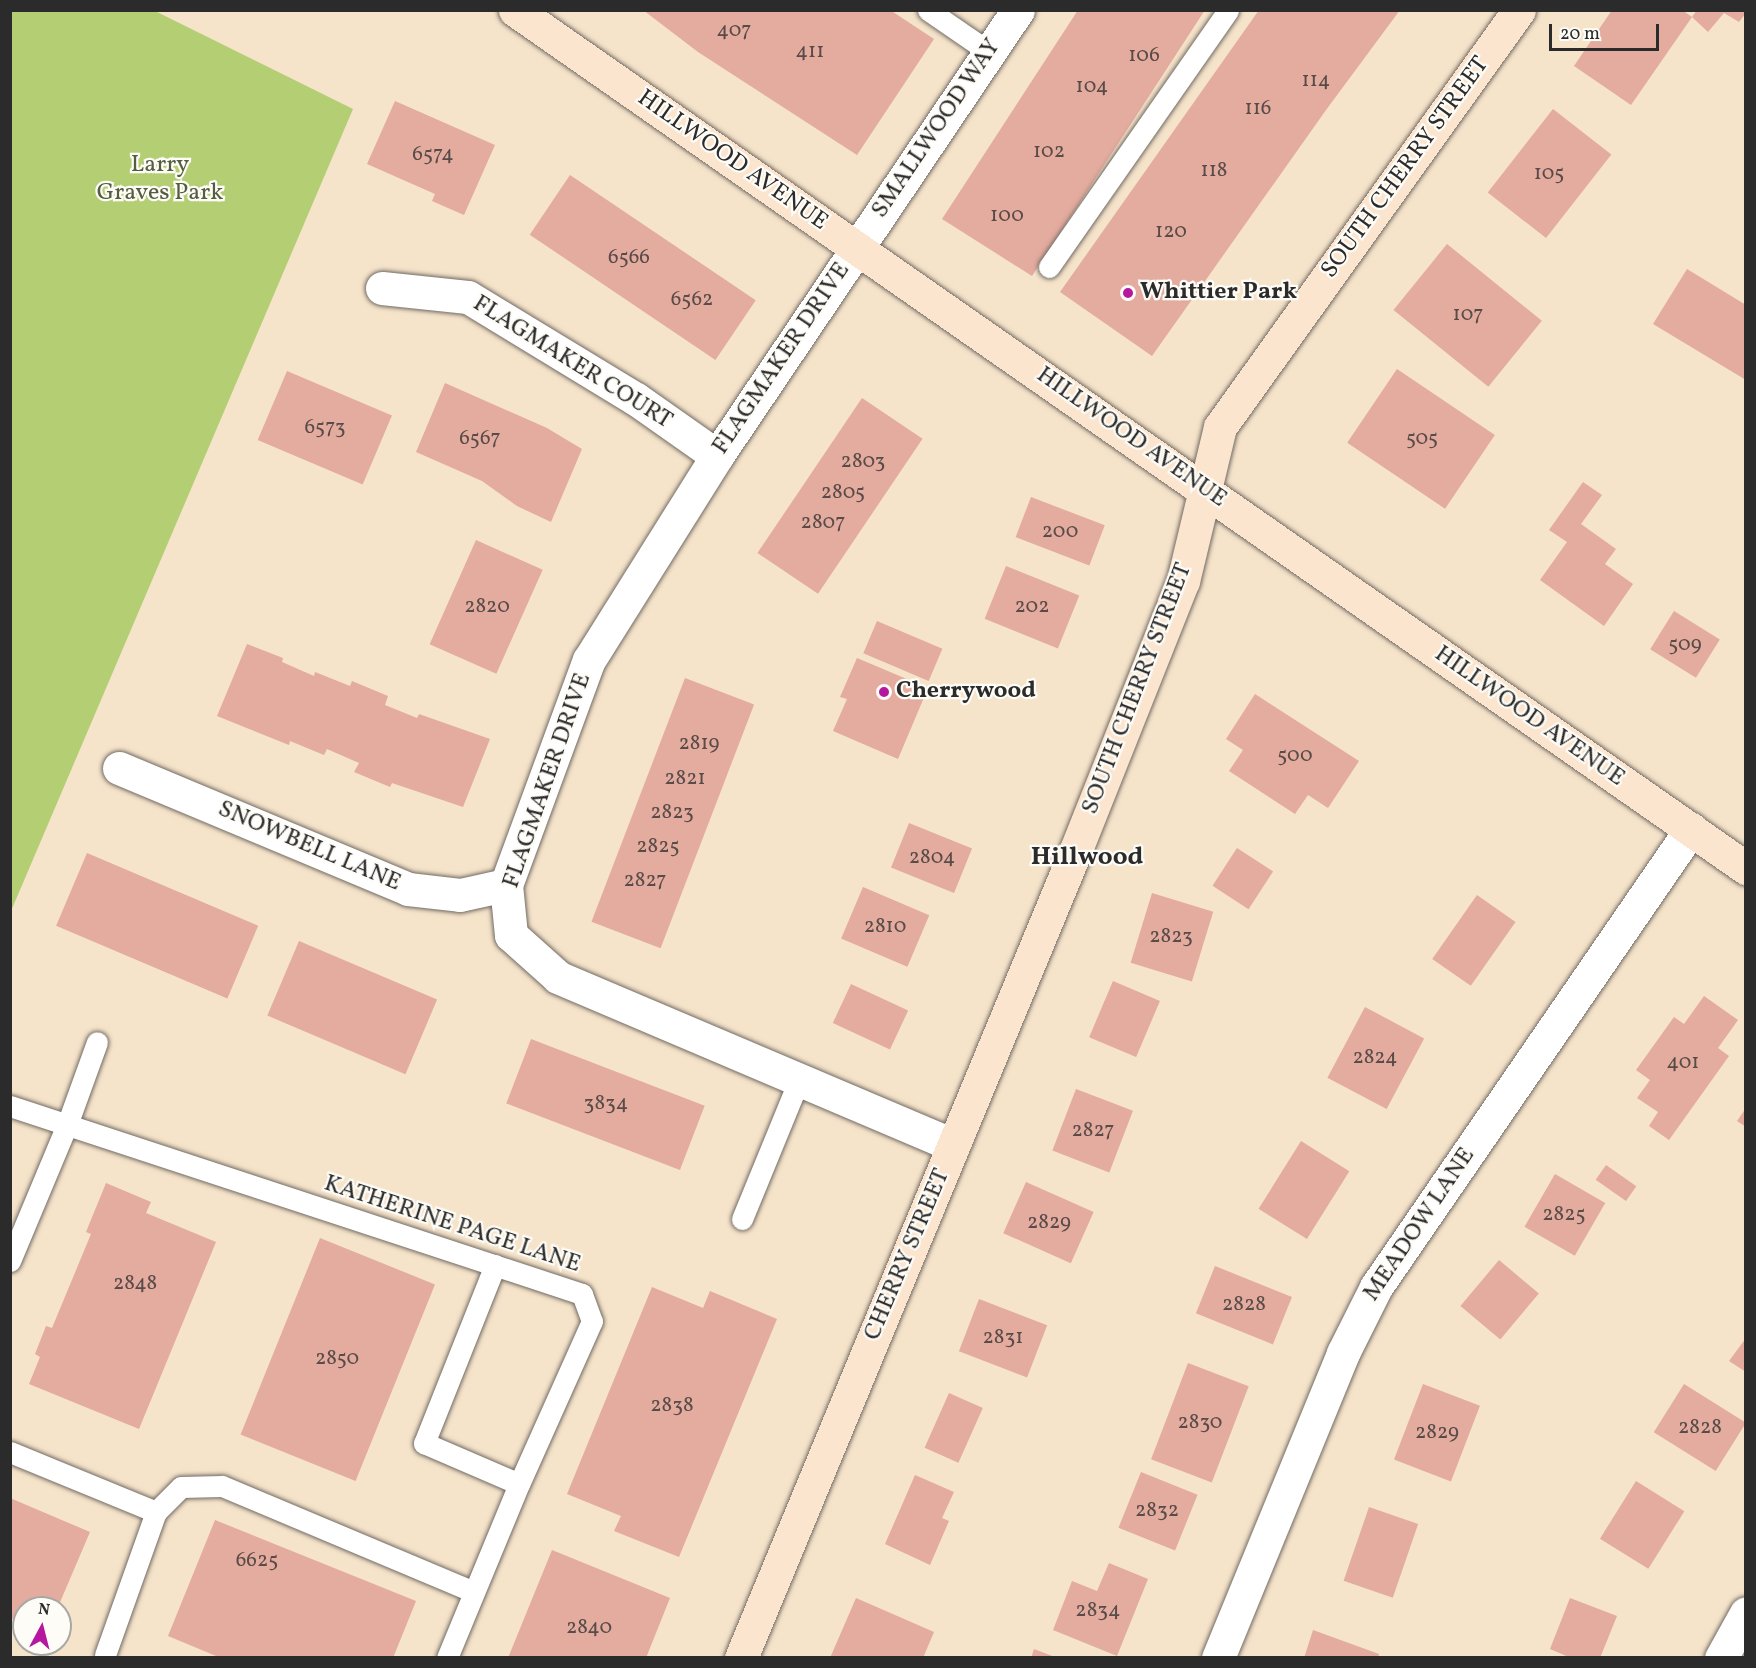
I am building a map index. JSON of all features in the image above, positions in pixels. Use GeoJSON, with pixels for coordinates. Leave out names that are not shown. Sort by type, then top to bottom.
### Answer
{"type":"FeatureCollection","features":[{"type":"Feature","properties":{"kind":"street","name":"SMALLWOOD WAY"},"geometry":{"type":"LineString","coordinates":[[856,248],[1018,10]]}},
{"type":"Feature","properties":{"kind":"street","name":"HILLWOOD AVENUE"},"geometry":{"type":"LineString","coordinates":[[525,13],[856,248],[1204,488],[1746,868]]}},
{"type":"Feature","properties":{"kind":"street","name":"SOUTH CHERRY STREET"},"geometry":{"type":"LineString","coordinates":[[1076,852],[1183,581],[1220,427],[1512,13]]}},
{"type":"Feature","properties":{"kind":"street","name":"FLAGMAKER DRIVE"},"geometry":{"type":"LineString","coordinates":[[856,248],[717,456],[590,660],[506,885],[511,935],[558,977],[953,1146]]}},
{"type":"Feature","properties":{"kind":"street","name":"FLAGMAKER COURT"},"geometry":{"type":"LineString","coordinates":[[382,288],[468,297],[636,399],[717,456]]}},
{"type":"Feature","properties":{"kind":"street","name":"SNOWBELL LANE"},"geometry":{"type":"LineString","coordinates":[[119,768],[408,889],[460,895],[506,885]]}},
{"type":"Feature","properties":{"kind":"street","name":"MEADOW LANE"},"geometry":{"type":"LineString","coordinates":[[1218,1658],[1342,1353],[1376,1287],[1691,829]]}},
{"type":"Feature","properties":{"kind":"street","name":"CHERRY STREET"},"geometry":{"type":"LineString","coordinates":[[741,1658],[1076,852]]}},
{"type":"Feature","properties":{"kind":"street"},"geometry":{"type":"LineString","coordinates":[[1721,1658],[1746,1614]]}},
{"type":"Feature","properties":{"kind":"lane"},"geometry":{"type":"LineString","coordinates":[[928,10],[989,52]]}},
{"type":"Feature","properties":{"kind":"lane"},"geometry":{"type":"LineString","coordinates":[[1049,267],[1228,10]]}},
{"type":"Feature","properties":{"kind":"lane"},"geometry":{"type":"LineString","coordinates":[[10,1261],[67,1125],[97,1041]]}},
{"type":"Feature","properties":{"kind":"lane"},"geometry":{"type":"LineString","coordinates":[[742,1219],[799,1080]]}},
{"type":"Feature","properties":{"kind":"lane","name":"KATHERINE PAGE LANE"},"geometry":{"type":"LineString","coordinates":[[10,1106],[582,1294],[592,1321],[519,1484],[447,1658]]}},
{"type":"Feature","properties":{"kind":"lane"},"geometry":{"type":"LineString","coordinates":[[495,1265],[424,1443],[519,1484]]}},
{"type":"Feature","properties":{"kind":"lane"},"geometry":{"type":"LineString","coordinates":[[10,1452],[156,1512]]}},
{"type":"Feature","properties":{"kind":"lane"},"geometry":{"type":"LineString","coordinates":[[106,1657],[156,1512],[181,1487],[222,1486],[474,1592]]}},
{"type":"Feature","properties":{"kind":"green space","name":"Larry Graves Park"},"geometry":{"type":"Polygon","coordinates":[[[11,10],[155,11],[353,109],[11,911],[11,10]]]}},
{"type":"Feature","properties":{"kind":"building"},"geometry":{"type":"Polygon","coordinates":[[[643,10],[890,10],[934,39],[857,155],[698,52],[643,10]]]}},
{"type":"Feature","properties":{"kind":"building"},"geometry":{"type":"Polygon","coordinates":[[[1078,10],[1205,10],[1032,276],[942,219],[1078,10]]]}},
{"type":"Feature","properties":{"kind":"building"},"geometry":{"type":"Polygon","coordinates":[[[1259,10],[1400,10],[1326,110],[1152,356],[1060,292],[1259,10]]]}},
{"type":"Feature","properties":{"kind":"building"},"geometry":{"type":"Polygon","coordinates":[[[1612,10],[1682,10],[1692,17],[1631,105],[1574,66],[1612,10]]]}},
{"type":"Feature","properties":{"kind":"building"},"geometry":{"type":"Polygon","coordinates":[[[1697,10],[1746,10],[1746,13],[1739,22],[1724,13],[1708,32],[1692,17],[1697,10]]]}},
{"type":"Feature","properties":{"kind":"building"},"geometry":{"type":"Polygon","coordinates":[[[395,101],[495,145],[464,215],[432,201],[435,194],[367,164],[395,101]]]}},
{"type":"Feature","properties":{"kind":"building"},"geometry":{"type":"Polygon","coordinates":[[[1553,109],[1611,155],[1546,238],[1488,193],[1553,109]]]}},
{"type":"Feature","properties":{"kind":"building"},"geometry":{"type":"Polygon","coordinates":[[[570,175],[756,300],[715,360],[530,235],[570,175]]]}},
{"type":"Feature","properties":{"kind":"building"},"geometry":{"type":"Polygon","coordinates":[[[1447,244],[1542,321],[1488,387],[1394,310],[1447,244]]]}},
{"type":"Feature","properties":{"kind":"building"},"geometry":{"type":"Polygon","coordinates":[[[1687,269],[1746,305],[1746,380],[1653,324],[1687,269]]]}},
{"type":"Feature","properties":{"kind":"building"},"geometry":{"type":"Polygon","coordinates":[[[1397,369],[1495,435],[1445,509],[1347,443],[1397,369]]]}},
{"type":"Feature","properties":{"kind":"building"},"geometry":{"type":"Polygon","coordinates":[[[287,371],[392,416],[363,485],[258,440],[287,371]]]}},
{"type":"Feature","properties":{"kind":"building"},"geometry":{"type":"Polygon","coordinates":[[[445,383],[547,428],[582,449],[551,522],[517,506],[482,481],[416,452],[445,383]]]}},
{"type":"Feature","properties":{"kind":"building"},"geometry":{"type":"Polygon","coordinates":[[[862,398],[923,439],[818,594],[757,553],[862,398]]]}},
{"type":"Feature","properties":{"kind":"building"},"geometry":{"type":"Polygon","coordinates":[[[1583,482],[1602,495],[1581,524],[1616,549],[1605,564],[1633,584],[1604,626],[1540,580],[1567,542],[1549,530],[1583,482]]]}},
{"type":"Feature","properties":{"kind":"building"},"geometry":{"type":"Polygon","coordinates":[[[1031,497],[1105,525],[1089,565],[1016,537],[1031,497]]]}},
{"type":"Feature","properties":{"kind":"building"},"geometry":{"type":"Polygon","coordinates":[[[476,540],[543,570],[496,674],[430,644],[476,540]]]}},
{"type":"Feature","properties":{"kind":"building"},"geometry":{"type":"Polygon","coordinates":[[[1006,566],[1079,596],[1058,648],[985,619],[1006,566]]]}},
{"type":"Feature","properties":{"kind":"building"},"geometry":{"type":"Polygon","coordinates":[[[1674,611],[1720,640],[1696,678],[1650,649],[1674,611]]]}},
{"type":"Feature","properties":{"kind":"building"},"geometry":{"type":"Polygon","coordinates":[[[877,621],[942,649],[929,681],[863,653],[877,621]]]}},
{"type":"Feature","properties":{"kind":"building"},"geometry":{"type":"Polygon","coordinates":[[[247,644],[283,658],[282,662],[314,676],[315,672],[350,686],[352,681],[388,696],[385,705],[417,718],[419,714],[490,739],[463,807],[392,783],[390,787],[354,772],[359,763],[327,749],[324,755],[290,741],[289,745],[217,716],[247,644]]]}},
{"type":"Feature","properties":{"kind":"building"},"geometry":{"type":"Polygon","coordinates":[[[857,658],[928,688],[898,759],[833,731],[847,699],[840,697],[857,658]]]}},
{"type":"Feature","properties":{"kind":"building"},"geometry":{"type":"Polygon","coordinates":[[[685,678],[754,705],[661,948],[591,922],[685,678]]]}},
{"type":"Feature","properties":{"kind":"building"},"geometry":{"type":"Polygon","coordinates":[[[1255,694],[1359,761],[1328,808],[1308,795],[1295,814],[1229,771],[1243,750],[1226,739],[1255,694]]]}},
{"type":"Feature","properties":{"kind":"building"},"geometry":{"type":"Polygon","coordinates":[[[909,823],[972,848],[954,893],[891,868],[909,823]]]}},
{"type":"Feature","properties":{"kind":"building"},"geometry":{"type":"Polygon","coordinates":[[[1237,848],[1273,871],[1249,909],[1212,886],[1237,848]]]}},
{"type":"Feature","properties":{"kind":"building"},"geometry":{"type":"Polygon","coordinates":[[[87,853],[258,926],[227,998],[56,926],[87,853]]]}},
{"type":"Feature","properties":{"kind":"building"},"geometry":{"type":"Polygon","coordinates":[[[863,887],[929,915],[907,967],[841,939],[863,887]]]}},
{"type":"Feature","properties":{"kind":"building"},"geometry":{"type":"Polygon","coordinates":[[[1152,893],[1213,912],[1192,982],[1131,963],[1152,893]]]}},
{"type":"Feature","properties":{"kind":"building"},"geometry":{"type":"Polygon","coordinates":[[[1477,895],[1516,922],[1471,986],[1432,959],[1477,895]]]}},
{"type":"Feature","properties":{"kind":"building"},"geometry":{"type":"Polygon","coordinates":[[[299,941],[437,1000],[405,1074],[267,1016],[299,941]]]}},
{"type":"Feature","properties":{"kind":"building"},"geometry":{"type":"Polygon","coordinates":[[[1113,981],[1160,1001],[1136,1057],[1089,1037],[1113,981]]]}},
{"type":"Feature","properties":{"kind":"building"},"geometry":{"type":"Polygon","coordinates":[[[851,984],[908,1011],[890,1050],[833,1023],[851,984]]]}},
{"type":"Feature","properties":{"kind":"building"},"geometry":{"type":"Polygon","coordinates":[[[1704,996],[1738,1020],[1718,1048],[1729,1056],[1669,1140],[1649,1126],[1658,1112],[1637,1098],[1650,1080],[1636,1070],[1674,1017],[1684,1024],[1704,996]]]}},
{"type":"Feature","properties":{"kind":"building"},"geometry":{"type":"Polygon","coordinates":[[[1365,1007],[1424,1038],[1387,1109],[1327,1078],[1365,1007]]]}},
{"type":"Feature","properties":{"kind":"building"},"geometry":{"type":"Polygon","coordinates":[[[531,1039],[705,1106],[680,1170],[506,1103],[531,1039]]]}},
{"type":"Feature","properties":{"kind":"building"},"geometry":{"type":"Polygon","coordinates":[[[1076,1089],[1133,1111],[1109,1172],[1052,1151],[1076,1089]]]}},
{"type":"Feature","properties":{"kind":"building"},"geometry":{"type":"Polygon","coordinates":[[[1746,1108],[1746,1127],[1737,1121],[1746,1108]]]}},
{"type":"Feature","properties":{"kind":"building"},"geometry":{"type":"Polygon","coordinates":[[[1301,1141],[1349,1171],[1307,1239],[1259,1209],[1301,1141]]]}},
{"type":"Feature","properties":{"kind":"building"},"geometry":{"type":"Polygon","coordinates":[[[1606,1165],[1636,1186],[1626,1201],[1596,1180],[1606,1165]]]}},
{"type":"Feature","properties":{"kind":"building"},"geometry":{"type":"Polygon","coordinates":[[[1555,1174],[1605,1203],[1575,1256],[1524,1227],[1555,1174]]]}},
{"type":"Feature","properties":{"kind":"building"},"geometry":{"type":"Polygon","coordinates":[[[1026,1182],[1094,1212],[1071,1263],[1003,1233],[1026,1182]]]}},
{"type":"Feature","properties":{"kind":"building"},"geometry":{"type":"Polygon","coordinates":[[[106,1183],[151,1202],[146,1213],[216,1242],[139,1429],[29,1384],[40,1357],[35,1354],[46,1326],[52,1328],[91,1234],[86,1232],[106,1183]]]}},
{"type":"Feature","properties":{"kind":"building"},"geometry":{"type":"Polygon","coordinates":[[[320,1238],[435,1284],[356,1481],[241,1435],[320,1238]]]}},
{"type":"Feature","properties":{"kind":"building"},"geometry":{"type":"Polygon","coordinates":[[[1499,1260],[1539,1293],[1500,1339],[1460,1306],[1499,1260]]]}},
{"type":"Feature","properties":{"kind":"building"},"geometry":{"type":"Polygon","coordinates":[[[1215,1266],[1292,1297],[1273,1344],[1196,1313],[1215,1266]]]}},
{"type":"Feature","properties":{"kind":"building"},"geometry":{"type":"Polygon","coordinates":[[[652,1287],[703,1308],[710,1291],[777,1319],[679,1557],[614,1531],[621,1516],[567,1494],[652,1287]]]}},
{"type":"Feature","properties":{"kind":"building"},"geometry":{"type":"Polygon","coordinates":[[[979,1299],[1047,1325],[1027,1377],[959,1351],[979,1299]]]}},
{"type":"Feature","properties":{"kind":"building"},"geometry":{"type":"Polygon","coordinates":[[[1746,1338],[1746,1372],[1729,1361],[1746,1338]]]}},
{"type":"Feature","properties":{"kind":"building"},"geometry":{"type":"Polygon","coordinates":[[[1188,1363],[1249,1386],[1212,1482],[1151,1459],[1188,1363]]]}},
{"type":"Feature","properties":{"kind":"building"},"geometry":{"type":"Polygon","coordinates":[[[1423,1384],[1480,1406],[1451,1481],[1394,1460],[1423,1384]]]}},
{"type":"Feature","properties":{"kind":"building"},"geometry":{"type":"Polygon","coordinates":[[[1684,1384],[1746,1423],[1716,1471],[1654,1432],[1684,1384]]]}},
{"type":"Feature","properties":{"kind":"building"},"geometry":{"type":"Polygon","coordinates":[[[949,1393],[983,1408],[958,1463],[925,1448],[949,1393]]]}},
{"type":"Feature","properties":{"kind":"building"},"geometry":{"type":"Polygon","coordinates":[[[1141,1472],[1198,1495],[1175,1550],[1119,1528],[1141,1472]]]}},
{"type":"Feature","properties":{"kind":"building"},"geometry":{"type":"Polygon","coordinates":[[[915,1475],[954,1492],[942,1518],[949,1521],[930,1565],[885,1544],[915,1475]]]}},
{"type":"Feature","properties":{"kind":"building"},"geometry":{"type":"Polygon","coordinates":[[[1636,1481],[1684,1511],[1648,1569],[1600,1539],[1636,1481]]]}},
{"type":"Feature","properties":{"kind":"building"},"geometry":{"type":"Polygon","coordinates":[[[10,1498],[90,1532],[63,1596],[12,1596],[12,1619],[10,1618],[10,1498]]]}},
{"type":"Feature","properties":{"kind":"building"},"geometry":{"type":"Polygon","coordinates":[[[1369,1507],[1418,1524],[1393,1598],[1344,1581],[1369,1507]]]}},
{"type":"Feature","properties":{"kind":"building"},"geometry":{"type":"Polygon","coordinates":[[[215,1520],[416,1601],[393,1658],[221,1658],[168,1636],[215,1520]]]}},
{"type":"Feature","properties":{"kind":"building"},"geometry":{"type":"Polygon","coordinates":[[[552,1550],[670,1598],[646,1658],[508,1658],[552,1550]]]}},
{"type":"Feature","properties":{"kind":"building"},"geometry":{"type":"Polygon","coordinates":[[[1109,1563],[1148,1579],[1117,1656],[1053,1630],[1072,1581],[1097,1591],[1109,1563]]]}},
{"type":"Feature","properties":{"kind":"building"},"geometry":{"type":"Polygon","coordinates":[[[856,1598],[934,1632],[923,1658],[830,1658],[856,1598]]]}},
{"type":"Feature","properties":{"kind":"building"},"geometry":{"type":"Polygon","coordinates":[[[1570,1598],[1617,1616],[1600,1658],[1571,1658],[1550,1649],[1570,1598]]]}},
{"type":"Feature","properties":{"kind":"building"},"geometry":{"type":"Polygon","coordinates":[[[1313,1630],[1379,1654],[1378,1658],[1304,1658],[1313,1630]]]}},
{"type":"Feature","properties":{"kind":"building"},"geometry":{"type":"Polygon","coordinates":[[[1034,1649],[1055,1657],[1055,1658],[1031,1658],[1034,1649]]]}},
{"type":"Feature","properties":{"kind":"place","name":"Whittier Park"},"geometry":{"type":"Point","coordinates":[1128,293]}},
{"type":"Feature","properties":{"kind":"place","name":"Cherrywood"},"geometry":{"type":"Point","coordinates":[884,692]}},
{"type":"Feature","properties":{"kind":"district","name":"Hillwood"},"geometry":{"type":"Point","coordinates":[1087,858]}}]}
